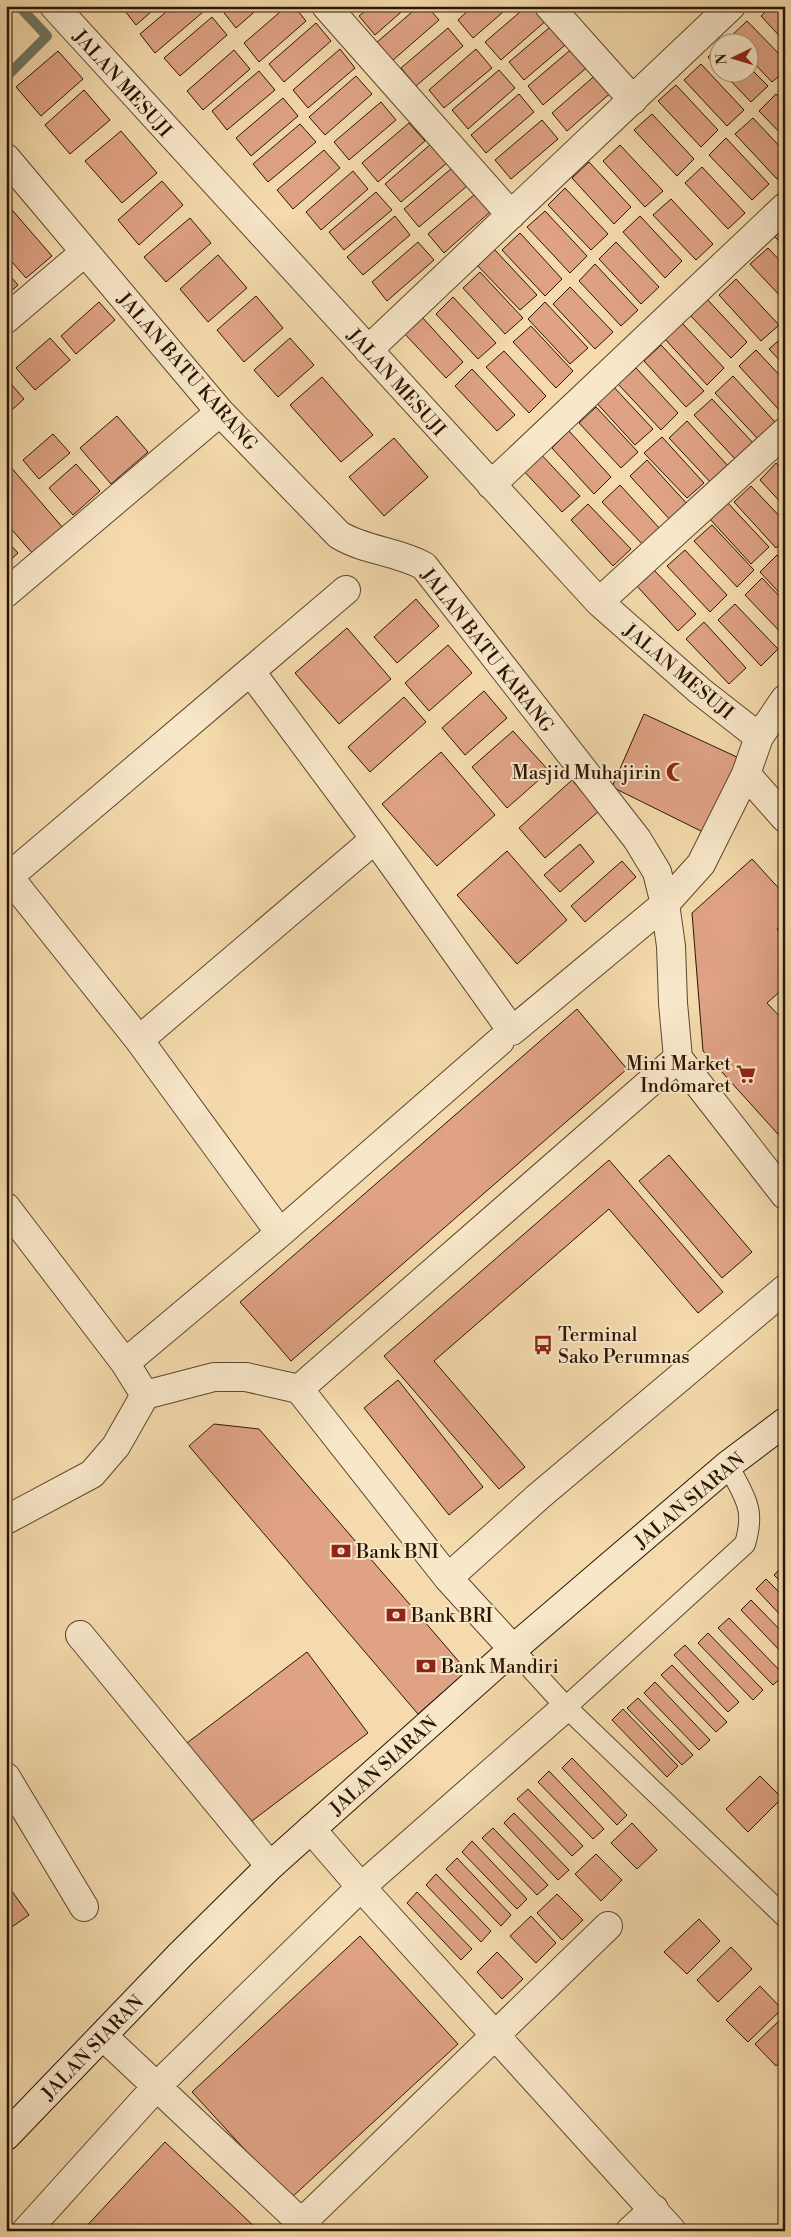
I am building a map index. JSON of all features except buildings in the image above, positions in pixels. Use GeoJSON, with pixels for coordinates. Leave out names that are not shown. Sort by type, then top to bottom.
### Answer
{"type":"FeatureCollection","features":[{"type":"Feature","properties":{"kind":"street","name":"JALAN MESUJI"},"geometry":{"type":"LineString","coordinates":[[54,6],[599,602],[700,690],[759,737]]}},
{"type":"Feature","properties":{"kind":"street"},"geometry":{"type":"LineString","coordinates":[[326,6],[511,216]]}},
{"type":"Feature","properties":{"kind":"street"},"geometry":{"type":"LineString","coordinates":[[548,6],[633,100]]}},
{"type":"Feature","properties":{"kind":"street"},"geometry":{"type":"LineString","coordinates":[[368,350],[731,6]]}},
{"type":"Feature","properties":{"kind":"street","name":"JALAN BATU KARANG"},"geometry":{"type":"LineString","coordinates":[[6,158],[220,412],[339,535],[354,544],[409,557],[424,566],[637,839],[657,872],[665,904],[671,946],[673,1003],[678,1058]]}},
{"type":"Feature","properties":{"kind":"street"},"geometry":{"type":"LineString","coordinates":[[491,485],[785,206]]}},
{"type":"Feature","properties":{"kind":"street"},"geometry":{"type":"LineString","coordinates":[[6,318],[85,252]]}},
{"type":"Feature","properties":{"kind":"street"},"geometry":{"type":"LineString","coordinates":[[6,593],[220,412]]}},
{"type":"Feature","properties":{"kind":"street"},"geometry":{"type":"LineString","coordinates":[[599,602],[785,432]]}},
{"type":"Feature","properties":{"kind":"street"},"geometry":{"type":"LineString","coordinates":[[280,1233],[139,1040],[7,878],[346,590]]}},
{"type":"Feature","properties":{"kind":"street"},"geometry":{"type":"LineString","coordinates":[[251,672],[376,839],[512,1031],[665,904],[701,864],[746,774],[759,737],[785,698]]}},
{"type":"Feature","properties":{"kind":"street"},"geometry":{"type":"LineString","coordinates":[[746,774],[785,818]]}},
{"type":"Feature","properties":{"kind":"street"},"geometry":{"type":"LineString","coordinates":[[139,1040],[376,839]]}},
{"type":"Feature","properties":{"kind":"street"},"geometry":{"type":"LineString","coordinates":[[124,1363],[280,1233],[500,1041]]}},
{"type":"Feature","properties":{"kind":"street"},"geometry":{"type":"LineString","coordinates":[[299,1389],[678,1058],[785,1195]]}},
{"type":"Feature","properties":{"kind":"street"},"geometry":{"type":"LineString","coordinates":[[6,1207],[124,1363],[145,1395]]}},
{"type":"Feature","properties":{"kind":"street"},"geometry":{"type":"LineString","coordinates":[[448,1578],[538,1496],[785,1289]]}},
{"type":"Feature","properties":{"kind":"street"},"geometry":{"type":"LineString","coordinates":[[6,1520],[92,1474],[116,1446],[145,1395],[214,1377],[246,1377],[299,1389],[448,1578],[514,1649]]}},
{"type":"Feature","properties":{"kind":"street","name":"JALAN SIARAN"},"geometry":{"type":"LineString","coordinates":[[6,2136],[270,1866],[514,1649],[728,1465],[785,1422]]}},
{"type":"Feature","properties":{"kind":"street"},"geometry":{"type":"LineString","coordinates":[[80,1635],[270,1866]]}},
{"type":"Feature","properties":{"kind":"street"},"geometry":{"type":"LineString","coordinates":[[26,2231],[157,2086],[361,1887],[566,1708]]}},
{"type":"Feature","properties":{"kind":"street"},"geometry":{"type":"LineString","coordinates":[[6,1776],[84,1907]]}},
{"type":"Feature","properties":{"kind":"street"},"geometry":{"type":"LineString","coordinates":[[311,1829],[361,1887],[672,2231]]}},
{"type":"Feature","properties":{"kind":"street"},"geometry":{"type":"LineString","coordinates":[[102,2036],[157,2086],[301,2228],[495,2034],[608,1926]]}},
{"type":"Feature","properties":{"kind":"street"},"geometry":{"type":"LineString","coordinates":[[630,2231],[654,2209]]}},
{"type":"Feature","properties":{"kind":"lane"},"geometry":{"type":"LineString","coordinates":[[566,1708],[745,1544],[750,1526],[750,1507],[728,1465]]}},
{"type":"Feature","properties":{"kind":"lane"},"geometry":{"type":"LineString","coordinates":[[514,1649],[566,1708],[785,1917]]}},
{"type":"Feature","properties":{"kind":"waterway"},"geometry":{"type":"LineString","coordinates":[[6,77],[47,36],[19,6]]}},
{"type":"Feature","properties":{"kind":"place","name":"Masjid Muhajirin"},"geometry":{"type":"Point","coordinates":[676,772]}},
{"type":"Feature","properties":{"kind":"place","name":"Mini Market Indomaret"},"geometry":{"type":"Point","coordinates":[746,1074]}},
{"type":"Feature","properties":{"kind":"place","name":"Terminal Sako Perumnas"},"geometry":{"type":"Point","coordinates":[543,1345]}},
{"type":"Feature","properties":{"kind":"place","name":"Bank BNI"},"geometry":{"type":"Point","coordinates":[341,1551]}},
{"type":"Feature","properties":{"kind":"place","name":"Bank BRI"},"geometry":{"type":"Point","coordinates":[396,1615]}},
{"type":"Feature","properties":{"kind":"place","name":"Bank Mandiri"},"geometry":{"type":"Point","coordinates":[426,1666]}}]}
